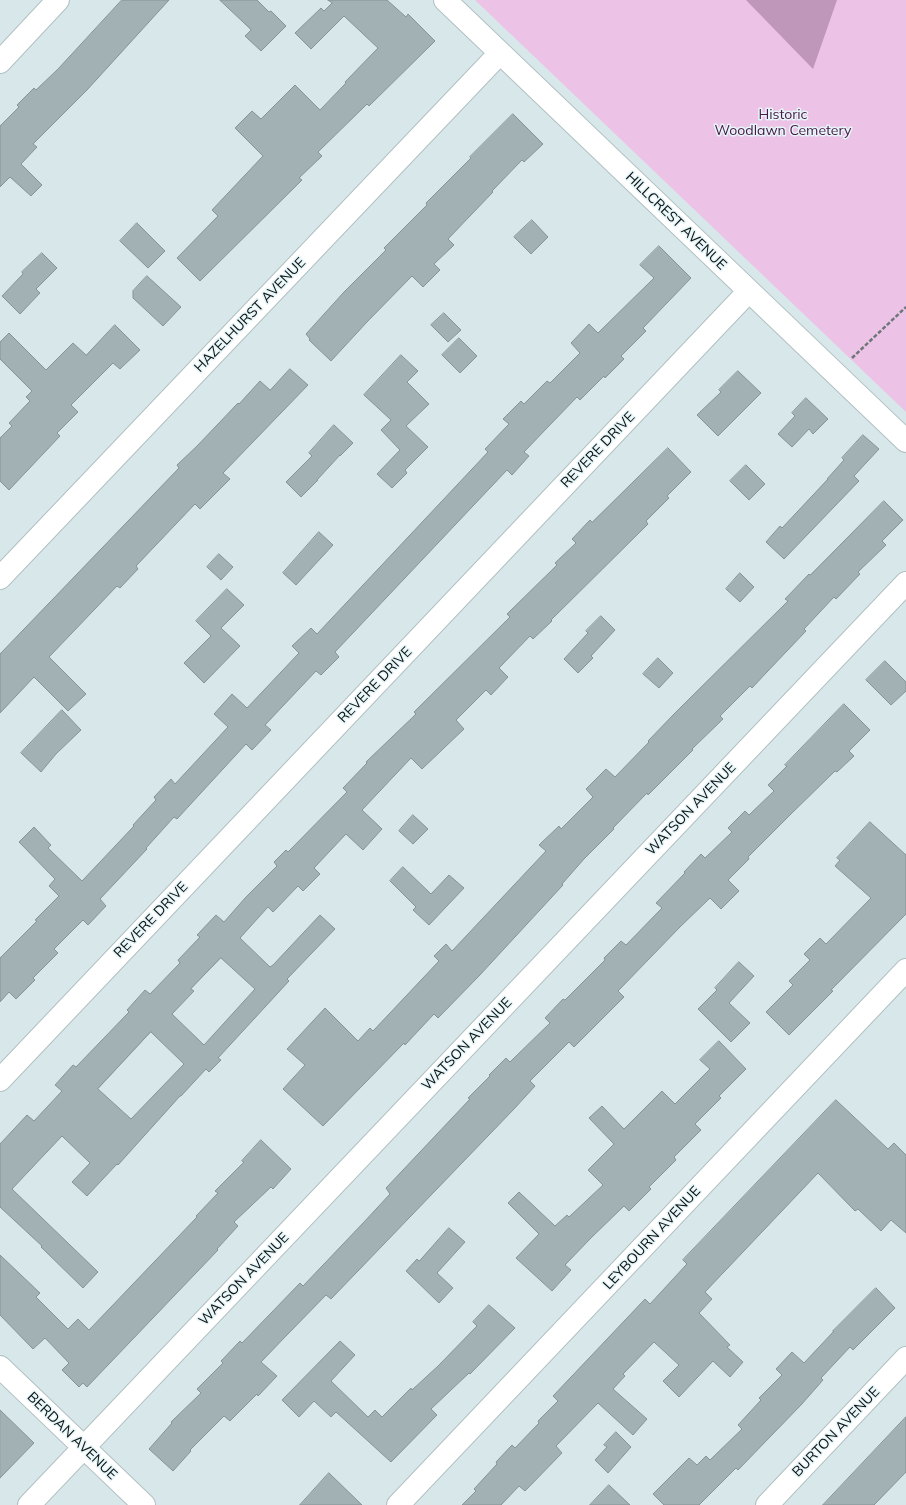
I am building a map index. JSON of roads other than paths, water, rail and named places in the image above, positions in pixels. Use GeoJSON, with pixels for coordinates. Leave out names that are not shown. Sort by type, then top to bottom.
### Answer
{"type":"FeatureCollection","features":[{"type":"Feature","properties":{"kind":"street"},"geometry":{"type":"LineString","coordinates":[[0,62],[58,0]]}},
{"type":"Feature","properties":{"kind":"street","name":"HILLCREST AVENUE"},"geometry":{"type":"LineString","coordinates":[[445,0],[906,441]]}},
{"type":"Feature","properties":{"kind":"street","name":"HAZELHURST AVENUE"},"geometry":{"type":"LineString","coordinates":[[0,578],[500,53]]}},
{"type":"Feature","properties":{"kind":"street","name":"REVERE DRIVE"},"geometry":{"type":"LineString","coordinates":[[0,1080],[749,291]]}},
{"type":"Feature","properties":{"kind":"street","name":"WATSON AVENUE"},"geometry":{"type":"LineString","coordinates":[[29,1505],[906,583]]}},
{"type":"Feature","properties":{"kind":"street","name":"LEYBOURN AVENUE"},"geometry":{"type":"LineString","coordinates":[[398,1505],[906,970]]}},
{"type":"Feature","properties":{"kind":"street","name":"BURTON AVENUE"},"geometry":{"type":"LineString","coordinates":[[767,1505],[906,1358]]}},
{"type":"Feature","properties":{"kind":"street","name":"BERDAN AVENUE"},"geometry":{"type":"LineString","coordinates":[[0,1367],[144,1505]]}},
{"type":"Feature","properties":{"kind":"park label","name":"Historic Woodlawn Cemetery"},"geometry":{"type":"Point","coordinates":[783,124]}}]}
